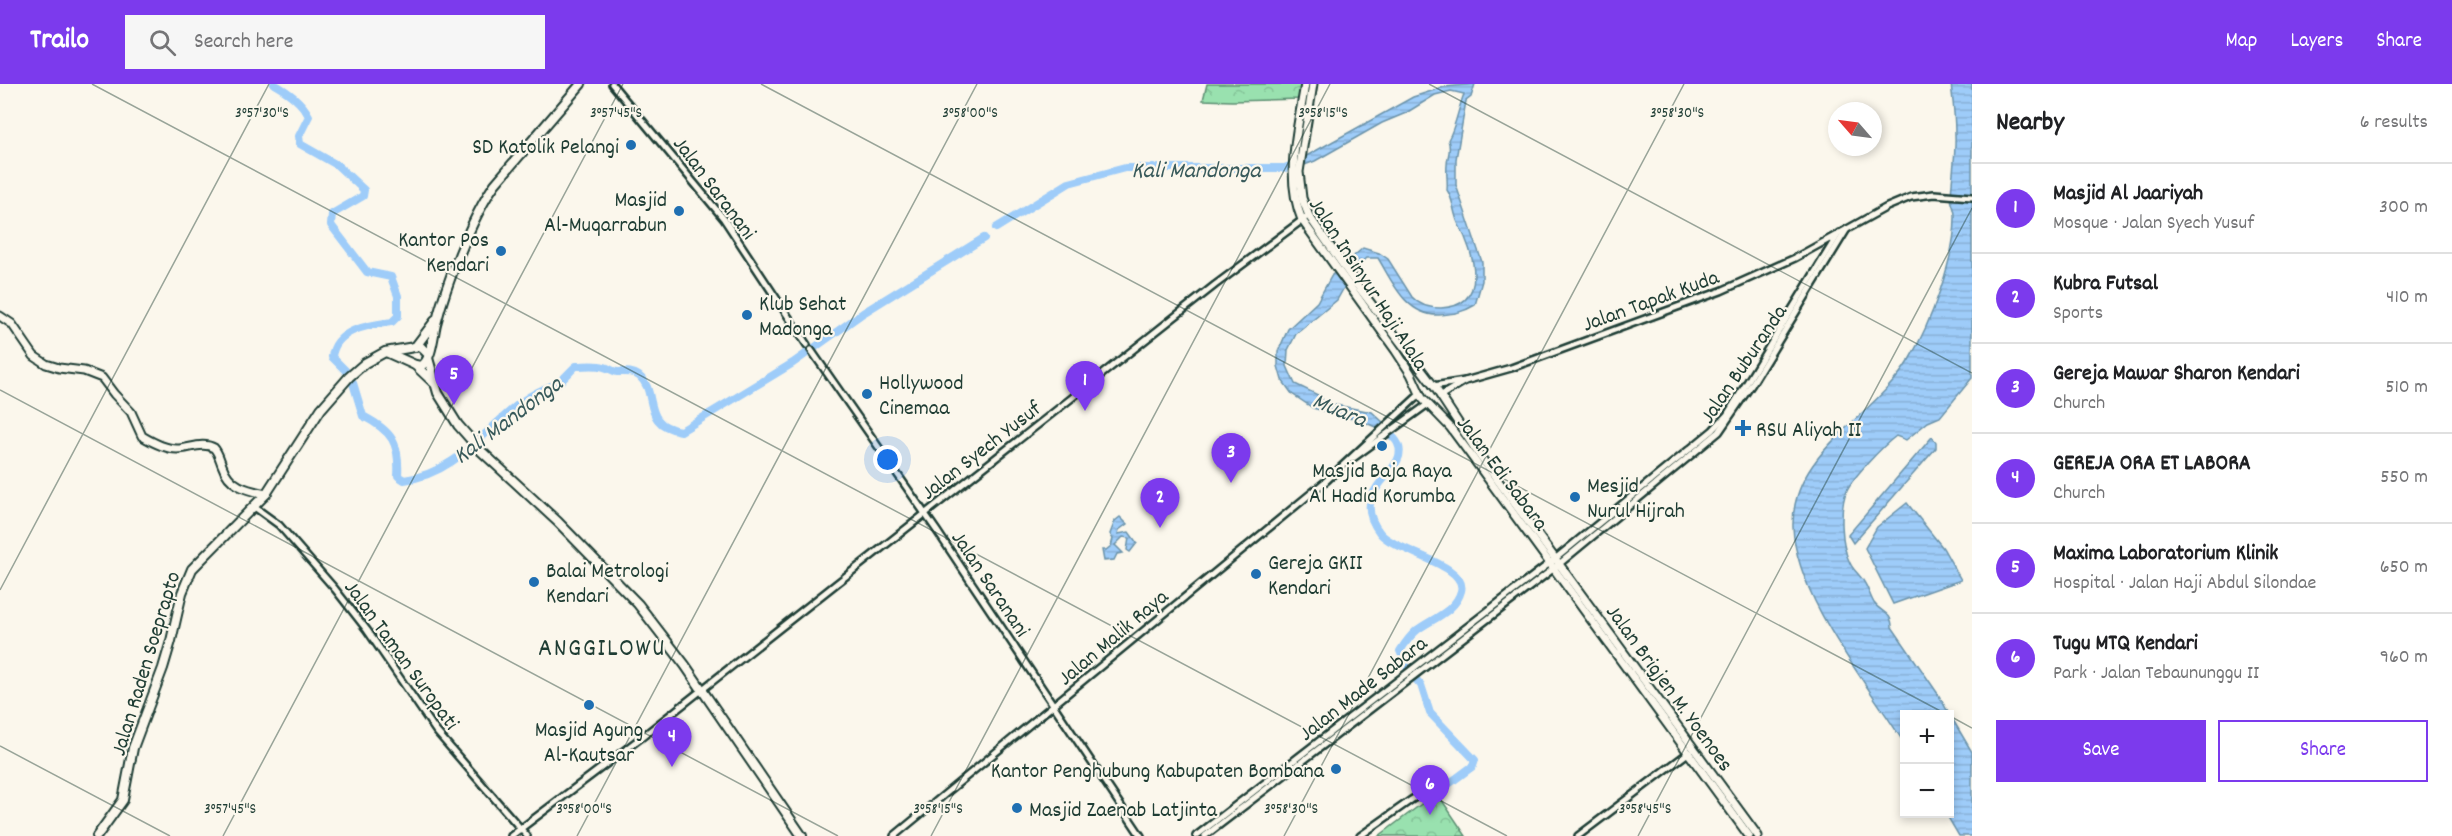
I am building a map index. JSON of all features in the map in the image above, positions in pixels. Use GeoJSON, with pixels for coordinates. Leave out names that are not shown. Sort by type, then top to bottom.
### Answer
{"type":"FeatureCollection","features":[{"type":"Feature","properties":{"kind":"highway"},"geometry":{"type":"LineString","coordinates":[[385,352],[414,364],[424,364],[438,318],[470,232],[491,189],[581,84]]}},
{"type":"Feature","properties":{"kind":"highway"},"geometry":{"type":"LineString","coordinates":[[434,383],[409,357],[438,318]]}},
{"type":"Feature","properties":{"kind":"highway"},"geometry":{"type":"LineString","coordinates":[[415,347],[424,348],[434,383],[444,405],[472,441],[608,570],[638,604],[701,688],[802,836]]}},
{"type":"Feature","properties":{"kind":"highway","name":"Jalan Raden Soeprapto"},"geometry":{"type":"LineString","coordinates":[[97,836],[117,810],[126,789],[133,748],[171,641],[186,581],[200,559],[266,494],[321,409],[350,376],[385,352],[415,347]]}},
{"type":"Feature","properties":{"kind":"main road","name":"Jalan Insinyur Haji Alala"},"geometry":{"type":"LineString","coordinates":[[1298,156],[1305,84]]}},
{"type":"Feature","properties":{"kind":"main road","name":"Jalan Insinyur Haji Alala"},"geometry":{"type":"LineString","coordinates":[[1313,84],[1295,173],[1294,198],[1335,261],[1442,399]]}},
{"type":"Feature","properties":{"kind":"main road","name":"Jalan Insinyur Haji Alala"},"geometry":{"type":"LineString","coordinates":[[1355,288],[1411,374],[1420,394],[1431,407]]}},
{"type":"Feature","properties":{"kind":"main road"},"geometry":{"type":"LineString","coordinates":[[0,316],[12,324],[34,356],[46,364],[84,371],[102,378],[131,411],[142,436],[170,448],[203,445],[212,447],[217,451],[223,470],[231,481],[248,490],[266,494]]}},
{"type":"Feature","properties":{"kind":"main road"},"geometry":{"type":"LineString","coordinates":[[1420,394],[1427,387],[1433,386]]}},
{"type":"Feature","properties":{"kind":"main road","name":"Jalan Edi Sabara"},"geometry":{"type":"LineString","coordinates":[[1442,399],[1554,564]]}},
{"type":"Feature","properties":{"kind":"main road"},"geometry":{"type":"LineString","coordinates":[[1431,407],[1442,399]]}},
{"type":"Feature","properties":{"kind":"main road","name":"Jalan Edi Sabara"},"geometry":{"type":"LineString","coordinates":[[1431,407],[1467,450],[1554,564]]}},
{"type":"Feature","properties":{"kind":"main road","name":"Jalan Brigjen M. Yoenoes"},"geometry":{"type":"LineString","coordinates":[[1554,564],[1749,836]]}},
{"type":"Feature","properties":{"kind":"main road","name":"Jalan Brigjen M. Yoenoes"},"geometry":{"type":"LineString","coordinates":[[1554,564],[1758,836]]}},
{"type":"Feature","properties":{"kind":"street","name":"Jalan Saranani"},"geometry":{"type":"LineString","coordinates":[[612,84],[724,219],[807,345]]}},
{"type":"Feature","properties":{"kind":"street"},"geometry":{"type":"LineString","coordinates":[[1839,233],[1897,202],[1917,195],[1972,197]]}},
{"type":"Feature","properties":{"kind":"street","name":"Jalan Syech Yusuf"},"geometry":{"type":"LineString","coordinates":[[511,836],[642,737],[701,688],[1215,285],[1305,218]]}},
{"type":"Feature","properties":{"kind":"street","name":"Jalan Buburanda"},"geometry":{"type":"LineString","coordinates":[[1554,564],[1719,432],[1752,384],[1847,229]]}},
{"type":"Feature","properties":{"kind":"street","name":"Jalan Buburanda"},"geometry":{"type":"LineString","coordinates":[[1554,564],[1720,423],[1839,233]]}},
{"type":"Feature","properties":{"kind":"street","name":"Jalan Tapak Kuda"},"geometry":{"type":"LineString","coordinates":[[1433,386],[1465,381],[1511,368],[1721,291],[1795,258],[1839,233]]}},
{"type":"Feature","properties":{"kind":"street","name":"Jalan Saranani"},"geometry":{"type":"LineString","coordinates":[[811,350],[925,513],[1141,836]]}},
{"type":"Feature","properties":{"kind":"street","name":"Jalan Tapak Kuda"},"geometry":{"type":"LineString","coordinates":[[1442,399],[1465,381]]}},
{"type":"Feature","properties":{"kind":"street"},"geometry":{"type":"LineString","coordinates":[[1393,425],[1420,394]]}},
{"type":"Feature","properties":{"kind":"street"},"geometry":{"type":"LineString","coordinates":[[1393,425],[1431,407]]}},
{"type":"Feature","properties":{"kind":"street","name":"Jalan Malik Raya"},"geometry":{"type":"LineString","coordinates":[[894,836],[1393,425]]}},
{"type":"Feature","properties":{"kind":"street","name":"Jalan Taman Suropati"},"geometry":{"type":"LineString","coordinates":[[253,506],[279,525],[335,589],[367,630],[436,730],[527,836]]}},
{"type":"Feature","properties":{"kind":"street","name":"Jalan Made Sabara"},"geometry":{"type":"LineString","coordinates":[[1205,836],[1401,677],[1421,665],[1554,564]]}},
{"type":"Feature","properties":{"kind":"street","name":"Jalan Made Sabara"},"geometry":{"type":"LineString","coordinates":[[1196,836],[1411,676],[1421,665]]}},
{"type":"Feature","properties":{"kind":"street"},"geometry":{"type":"LineString","coordinates":[[1578,836],[1688,753]]}},
{"type":"Feature","properties":{"kind":"street"},"geometry":{"type":"LineString","coordinates":[[1360,836],[1440,782]]}},
{"type":"Feature","properties":{"kind":"green space"},"geometry":{"type":"Polygon","coordinates":[[[1207,84],[1303,84],[1301,99],[1232,101],[1203,100],[1207,84]]]}},
{"type":"Feature","properties":{"kind":"green space"},"geometry":{"type":"Polygon","coordinates":[[[1436,793],[1466,836],[1379,836],[1436,793]]]}},
{"type":"Feature","properties":{"kind":"water","name":"Muara"},"geometry":{"type":"Polygon","coordinates":[[[1475,84],[1471,97],[1466,101],[1456,159],[1456,185],[1482,262],[1482,281],[1475,305],[1453,314],[1427,314],[1418,310],[1401,296],[1378,258],[1366,258],[1355,268],[1337,300],[1296,334],[1288,350],[1287,366],[1295,384],[1320,396],[1325,403],[1372,412],[1385,424],[1380,429],[1364,422],[1313,408],[1292,394],[1282,380],[1278,366],[1278,352],[1288,329],[1317,302],[1332,275],[1363,248],[1379,253],[1388,259],[1412,297],[1425,306],[1441,308],[1456,305],[1467,298],[1472,288],[1473,263],[1447,190],[1450,147],[1448,140],[1464,94],[1451,91],[1435,95],[1315,161],[1302,166],[1301,159],[1413,97],[1444,87],[1475,84]]]}},
{"type":"Feature","properties":{"kind":"water"},"geometry":{"type":"Polygon","coordinates":[[[1951,84],[1972,84],[1972,378],[1940,417],[1928,422],[1906,440],[1896,436],[1869,462],[1847,490],[1842,517],[1843,537],[1851,566],[1864,582],[1874,603],[1890,618],[1892,627],[1947,710],[1900,710],[1900,737],[1836,640],[1820,611],[1797,554],[1793,527],[1796,500],[1805,477],[1837,437],[1894,381],[1909,360],[1933,310],[1946,270],[1954,232],[1955,213],[1951,197],[1955,150],[1951,84]]]}},
{"type":"Feature","properties":{"kind":"water"},"geometry":{"type":"Polygon","coordinates":[[[1932,437],[1936,442],[1936,448],[1853,543],[1848,535],[1932,437]]]}},
{"type":"Feature","properties":{"kind":"water"},"geometry":{"type":"Polygon","coordinates":[[[1907,503],[1943,548],[1961,580],[1893,604],[1865,548],[1877,527],[1907,503]]]}},
{"type":"Feature","properties":{"kind":"water"},"geometry":{"type":"Polygon","coordinates":[[[1120,517],[1127,524],[1119,530],[1118,534],[1129,532],[1137,543],[1130,552],[1127,550],[1129,538],[1123,537],[1115,545],[1123,553],[1117,554],[1114,560],[1104,561],[1102,550],[1111,546],[1113,539],[1110,534],[1115,521],[1120,517]]]}},
{"type":"Feature","properties":{"kind":"water"},"geometry":{"type":"Polygon","coordinates":[[[1954,722],[1972,752],[1972,836],[1959,836],[1948,818],[1954,818],[1954,722]]]}},
{"type":"Feature","properties":{"kind":"waterway","name":"Kali Mandonga"},"geometry":{"type":"LineString","coordinates":[[274,84],[294,97],[309,116],[299,136],[300,144],[337,165],[364,190],[363,196],[332,214],[331,225],[367,272],[391,277],[398,296],[398,316],[392,322],[364,327],[346,334],[334,348],[332,357],[345,370],[353,383],[363,416],[381,427],[392,439],[397,455],[398,476],[404,480],[437,470],[451,462],[520,403],[559,383],[576,366],[601,366],[615,372],[639,376],[645,383],[655,415],[660,422],[668,428],[681,431],[793,363],[863,313],[984,238]]}},
{"type":"Feature","properties":{"kind":"waterway","name":"Kali Mandonga"},"geometry":{"type":"LineString","coordinates":[[996,228],[1069,183],[1125,168],[1285,168],[1299,162]]}},
{"type":"Feature","properties":{"kind":"waterway","name":"Muara"},"geometry":{"type":"LineString","coordinates":[[1382,428],[1397,442],[1400,454],[1374,492],[1370,504],[1371,517],[1380,533],[1388,540],[1442,566],[1453,573],[1460,582],[1461,591],[1454,604],[1443,614],[1417,630],[1400,651],[1409,672],[1421,685],[1430,713],[1475,760],[1473,766],[1450,783]]}},
{"type":"Feature","properties":{"kind":"place","name":"SD Katolik Pelangi"},"geometry":{"type":"Point","coordinates":[631,145]}},
{"type":"Feature","properties":{"kind":"place","name":"Masjid Al-Muqarrabun"},"geometry":{"type":"Point","coordinates":[679,211]}},
{"type":"Feature","properties":{"kind":"place","name":"Kantor Pos Kendari"},"geometry":{"type":"Point","coordinates":[501,251]}},
{"type":"Feature","properties":{"kind":"place","name":"Klub Sehat Madonga"},"geometry":{"type":"Point","coordinates":[747,315]}},
{"type":"Feature","properties":{"kind":"place","name":"Hollywood Cinemaa"},"geometry":{"type":"Point","coordinates":[867,394]}},
{"type":"Feature","properties":{"kind":"place","name":"Maxima Laboratorium Klinik"},"geometry":{"type":"Point","coordinates":[454,405]}},
{"type":"Feature","properties":{"kind":"place","name":"Masjid Al Jaariyah"},"geometry":{"type":"Point","coordinates":[1085,411]}},
{"type":"Feature","properties":{"kind":"place","name":"RSU Aliyah II"},"geometry":{"type":"Point","coordinates":[1743,428]}},
{"type":"Feature","properties":{"kind":"place","name":"Masjid Baja Raya Al Hadid Korumba"},"geometry":{"type":"Point","coordinates":[1382,446]}},
{"type":"Feature","properties":{"kind":"place","name":"Gereja Mawar Sharon Kendari"},"geometry":{"type":"Point","coordinates":[1231,483]}},
{"type":"Feature","properties":{"kind":"place","name":"Mesjid Nurul Hijrah"},"geometry":{"type":"Point","coordinates":[1575,497]}},
{"type":"Feature","properties":{"kind":"place","name":"Kubra Futsal"},"geometry":{"type":"Point","coordinates":[1160,528]}},
{"type":"Feature","properties":{"kind":"place","name":"Gereja GKII Kendari"},"geometry":{"type":"Point","coordinates":[1256,574]}},
{"type":"Feature","properties":{"kind":"place","name":"Balai Metrologi Kendari"},"geometry":{"type":"Point","coordinates":[534,582]}},
{"type":"Feature","properties":{"kind":"place","name":"Masjid Agung Al-Kautsar"},"geometry":{"type":"Point","coordinates":[589,705]}},
{"type":"Feature","properties":{"kind":"place","name":"GEREJA ORA ET LABORA"},"geometry":{"type":"Point","coordinates":[672,767]}},
{"type":"Feature","properties":{"kind":"place","name":"Kantor Penghubung Kabupaten Bombana"},"geometry":{"type":"Point","coordinates":[1336,769]}},
{"type":"Feature","properties":{"kind":"place","name":"Masjid Zaenab Latjinta"},"geometry":{"type":"Point","coordinates":[1017,808]}},
{"type":"Feature","properties":{"kind":"place","name":"Tugu MTQ Kendari"},"geometry":{"type":"Point","coordinates":[1430,815]}},
{"type":"Feature","properties":{"kind":"district","name":"ANGGILOWU"},"geometry":{"type":"Point","coordinates":[602,646]}}]}
